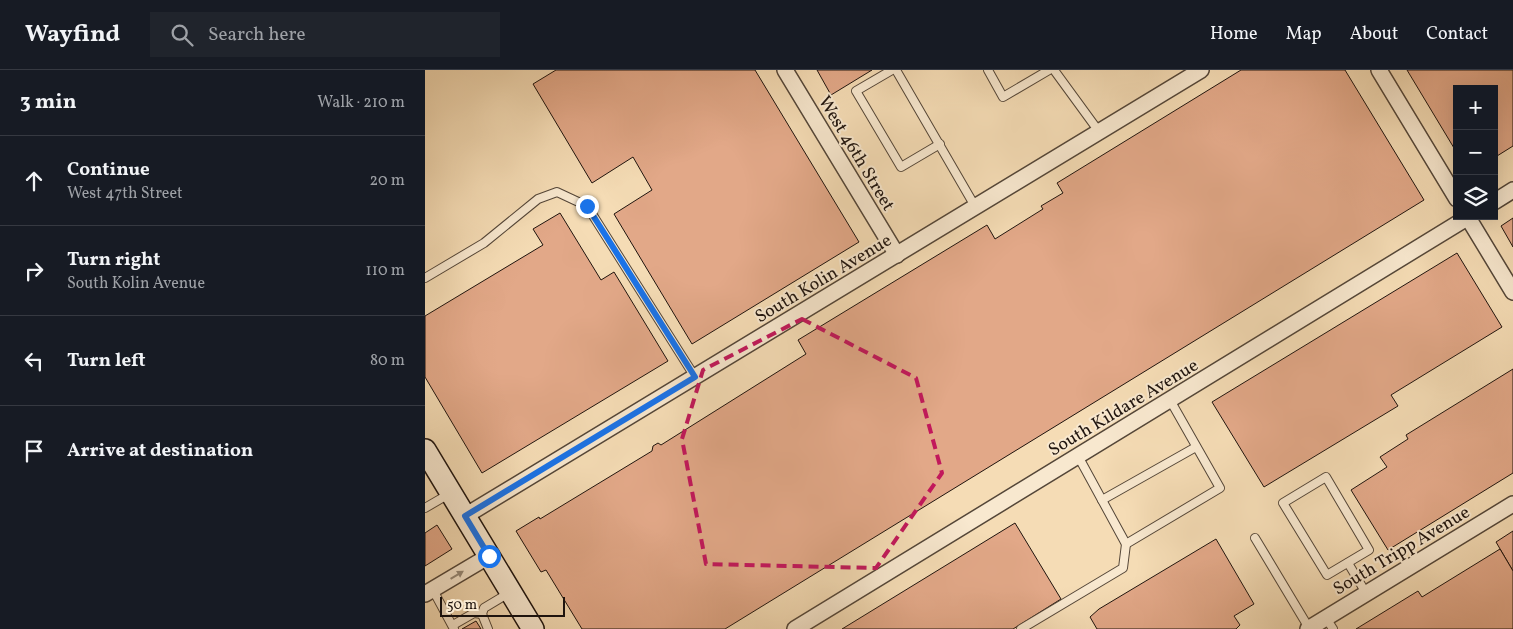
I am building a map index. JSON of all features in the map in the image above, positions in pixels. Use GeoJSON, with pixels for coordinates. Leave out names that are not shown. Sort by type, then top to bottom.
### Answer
{"type":"FeatureCollection","features":[{"type":"Feature","properties":{"kind":"main road"},"geometry":{"type":"LineString","coordinates":[[425,450],[533,629]]}},
{"type":"Feature","properties":{"kind":"street","name":"West 46th Street"},"geometry":{"type":"LineString","coordinates":[[785,70],[897,255]]}},
{"type":"Feature","properties":{"kind":"street","name":"South Kolin Avenue"},"geometry":{"type":"LineString","coordinates":[[465,516],[1100,133],[1201,70]]}},
{"type":"Feature","properties":{"kind":"street"},"geometry":{"type":"LineString","coordinates":[[1379,70],[1453,192]]}},
{"type":"Feature","properties":{"kind":"street"},"geometry":{"type":"LineString","coordinates":[[1498,199],[1513,190]]}},
{"type":"Feature","properties":{"kind":"street","name":"South Kildare Avenue"},"geometry":{"type":"LineString","coordinates":[[795,629],[1464,220]]}},
{"type":"Feature","properties":{"kind":"street"},"geometry":{"type":"LineString","coordinates":[[1471,220],[1513,292]]}},
{"type":"Feature","properties":{"kind":"street","name":"South Tripp Avenue"},"geometry":{"type":"LineString","coordinates":[[1308,629],[1329,623],[1366,593],[1513,504]]}},
{"type":"Feature","properties":{"kind":"street"},"geometry":{"type":"LineString","coordinates":[[429,592],[489,556]]}},
{"type":"Feature","properties":{"kind":"lane"},"geometry":{"type":"LineString","coordinates":[[892,70],[856,91],[901,167],[940,144]]}},
{"type":"Feature","properties":{"kind":"lane"},"geometry":{"type":"LineString","coordinates":[[896,70],[976,208]]}},
{"type":"Feature","properties":{"kind":"lane"},"geometry":{"type":"LineString","coordinates":[[988,70],[1003,96],[1049,70]]}},
{"type":"Feature","properties":{"kind":"lane"},"geometry":{"type":"LineString","coordinates":[[1054,70],[1100,133]]}},
{"type":"Feature","properties":{"kind":"lane"},"geometry":{"type":"LineString","coordinates":[[425,278],[484,243],[538,199],[557,192],[587,206],[695,377]]}},
{"type":"Feature","properties":{"kind":"lane"},"geometry":{"type":"LineString","coordinates":[[1126,544],[1221,488],[1170,400]]}},
{"type":"Feature","properties":{"kind":"lane"},"geometry":{"type":"LineString","coordinates":[[1102,500],[1197,447]]}},
{"type":"Feature","properties":{"kind":"lane"},"geometry":{"type":"LineString","coordinates":[[1021,629],[1123,568],[1126,544],[1077,456]]}},
{"type":"Feature","properties":{"kind":"lane"},"geometry":{"type":"LineString","coordinates":[[1326,477],[1369,550],[1347,563],[1327,575],[1283,503],[1326,477]]}},
{"type":"Feature","properties":{"kind":"lane"},"geometry":{"type":"LineString","coordinates":[[425,508],[451,493]]}},
{"type":"Feature","properties":{"kind":"lane"},"geometry":{"type":"LineString","coordinates":[[1255,538],[1308,629]]}},
{"type":"Feature","properties":{"kind":"lane"},"geometry":{"type":"LineString","coordinates":[[1347,563],[1366,593]]}},
{"type":"Feature","properties":{"kind":"lane"},"geometry":{"type":"LineString","coordinates":[[429,592],[454,627],[473,613],[482,614]]}},
{"type":"Feature","properties":{"kind":"lane"},"geometry":{"type":"LineString","coordinates":[[489,629],[482,614],[484,608],[510,592]]}},
{"type":"Feature","properties":{"kind":"highlighted area"},"geometry":{"type":"Polygon","coordinates":[[[802,319],[916,378],[942,473],[876,568],[706,564],[682,439],[703,370],[802,319]]]}},
{"type":"Feature","properties":{"kind":"building"},"geometry":{"type":"Polygon","coordinates":[[[556,70],[755,70],[859,242],[692,344],[614,214],[652,190],[633,157],[592,183],[533,84],[556,70]]]}},
{"type":"Feature","properties":{"kind":"building"},"geometry":{"type":"Polygon","coordinates":[[[817,70],[872,70],[831,95],[817,70]]]}},
{"type":"Feature","properties":{"kind":"building"},"geometry":{"type":"Polygon","coordinates":[[[1241,70],[1345,70],[1424,200],[725,629],[582,629],[546,570],[541,572],[516,531],[539,517],[540,519],[652,451],[653,446],[658,443],[661,445],[806,354],[798,340],[987,225],[995,239],[1043,209],[1041,206],[1063,193],[1057,183],[1241,70]]]}},
{"type":"Feature","properties":{"kind":"building"},"geometry":{"type":"Polygon","coordinates":[[[1407,70],[1513,70],[1513,146],[1498,155],[1498,85],[1453,85],[1453,146],[1407,70]]]}},
{"type":"Feature","properties":{"kind":"building"},"geometry":{"type":"Polygon","coordinates":[[[560,213],[601,280],[614,272],[668,361],[482,473],[425,377],[425,316],[543,245],[533,229],[560,213]]]}},
{"type":"Feature","properties":{"kind":"building"},"geometry":{"type":"Polygon","coordinates":[[[1513,218],[1513,247],[1501,226],[1513,218]]]}},
{"type":"Feature","properties":{"kind":"building"},"geometry":{"type":"Polygon","coordinates":[[[1457,253],[1502,327],[1391,395],[1398,406],[1264,487],[1212,402],[1457,253]]]}},
{"type":"Feature","properties":{"kind":"building"},"geometry":{"type":"Polygon","coordinates":[[[1513,369],[1513,473],[1388,550],[1351,490],[1387,467],[1380,457],[1408,439],[1406,435],[1513,369]]]}},
{"type":"Feature","properties":{"kind":"building"},"geometry":{"type":"Polygon","coordinates":[[[1015,523],[1061,599],[1013,629],[842,629],[1015,523]]]}},
{"type":"Feature","properties":{"kind":"building"},"geometry":{"type":"Polygon","coordinates":[[[437,525],[452,549],[425,566],[425,533],[437,525]]]}},
{"type":"Feature","properties":{"kind":"building"},"geometry":{"type":"Polygon","coordinates":[[[1513,531],[1513,571],[1496,542],[1513,531]]]}},
{"type":"Feature","properties":{"kind":"building"},"geometry":{"type":"Polygon","coordinates":[[[1216,539],[1254,604],[1234,616],[1240,625],[1236,629],[1097,629],[1090,617],[1099,609],[1216,539]]]}},
{"type":"Feature","properties":{"kind":"building"},"geometry":{"type":"Polygon","coordinates":[[[1500,549],[1513,571],[1513,629],[1356,629],[1418,591],[1422,597],[1500,549]]]}},
{"type":"Feature","properties":{"kind":"building"},"geometry":{"type":"Polygon","coordinates":[[[476,621],[481,629],[462,629],[476,621]]]}},
{"type":"Feature","properties":{"kind":"route"},"geometry":{"type":"LineString","coordinates":[[489,556],[465,516],[695,377],[587,206]]}}]}
